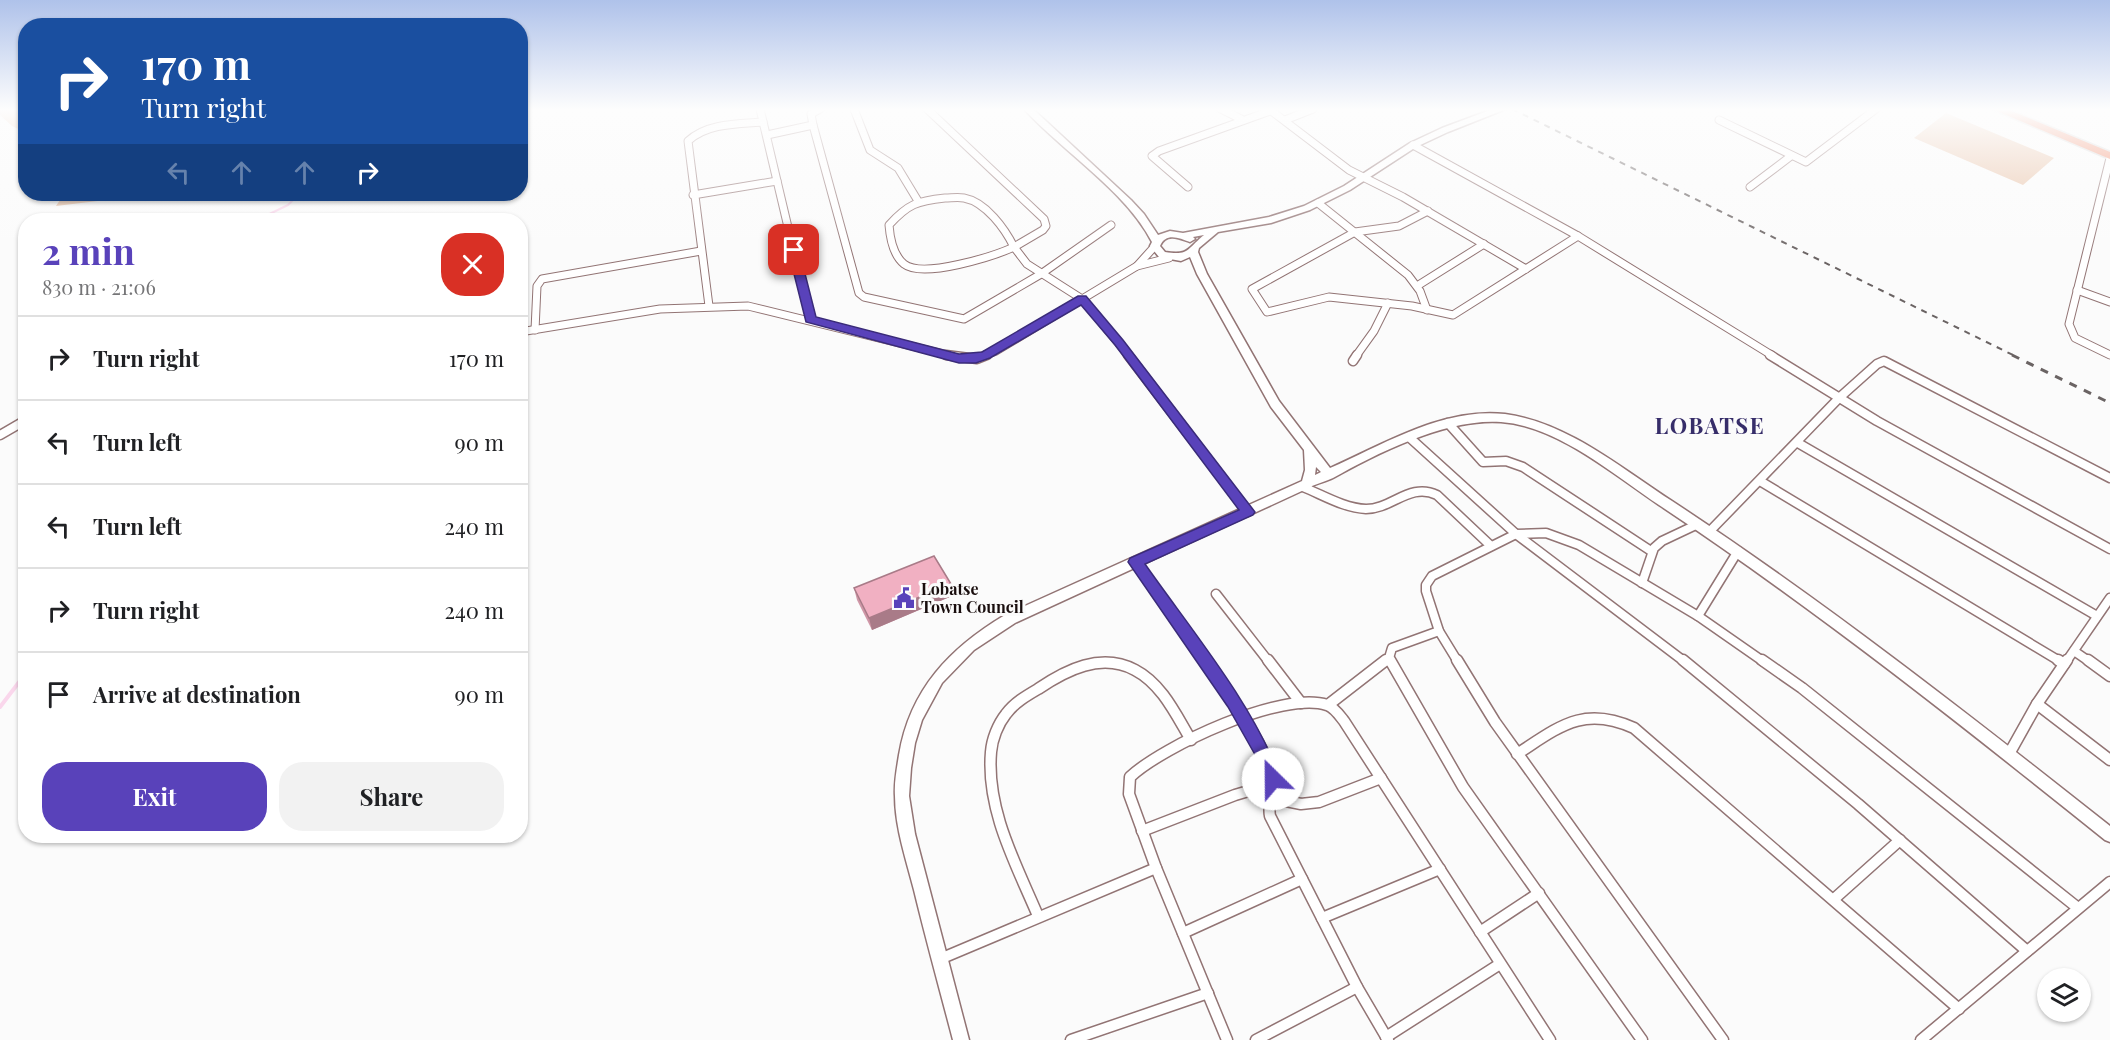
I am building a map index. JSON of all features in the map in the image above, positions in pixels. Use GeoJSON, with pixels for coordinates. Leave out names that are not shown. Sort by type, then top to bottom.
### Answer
{"type":"FeatureCollection","features":[{"type":"Feature","properties":{"kind":"street"},"geometry":{"type":"LineString","coordinates":[[690,158],[693,195],[709,306]]}},
{"type":"Feature","properties":{"kind":"street"},"geometry":{"type":"LineString","coordinates":[[772,158],[810,320]]}},
{"type":"Feature","properties":{"kind":"street"},"geometry":{"type":"LineString","coordinates":[[822,158],[861,295],[961,320],[1041,274],[1112,225]]}},
{"type":"Feature","properties":{"kind":"street"},"geometry":{"type":"LineString","coordinates":[[884,158],[898,168],[918,201]]}},
{"type":"Feature","properties":{"kind":"street"},"geometry":{"type":"LineString","coordinates":[[979,158],[1044,219],[1046,225],[1043,230],[1014,247],[991,256],[954,264],[919,269],[906,266],[898,257],[889,225],[897,215],[918,201],[945,198],[971,200],[1006,231],[1014,247],[1027,264],[1082,299],[1119,343],[1248,512]]}},
{"type":"Feature","properties":{"kind":"street"},"geometry":{"type":"LineString","coordinates":[[1082,158],[1140,214],[1151,229],[1155,244],[1162,255],[1202,274]]}},
{"type":"Feature","properties":{"kind":"street"},"geometry":{"type":"LineString","coordinates":[[1153,158],[1188,188]]}},
{"type":"Feature","properties":{"kind":"street"},"geometry":{"type":"LineString","coordinates":[[1333,158],[1349,170],[1428,211],[1526,268]]}},
{"type":"Feature","properties":{"kind":"street"},"geometry":{"type":"LineString","coordinates":[[1137,266],[1160,237],[1214,231],[1271,220],[1318,203],[1394,158]]}},
{"type":"Feature","properties":{"kind":"street"},"geometry":{"type":"LineString","coordinates":[[1434,158],[1578,236],[1839,398],[2110,549]]}},
{"type":"Feature","properties":{"kind":"street"},"geometry":{"type":"LineString","coordinates":[[1750,187],[1789,158]]}},
{"type":"Feature","properties":{"kind":"street"},"geometry":{"type":"LineString","coordinates":[[1794,158],[1804,162],[1813,158]]}},
{"type":"Feature","properties":{"kind":"street"},"geometry":{"type":"LineString","coordinates":[[2110,158],[2068,324],[2071,334],[2082,343],[2110,355]]}},
{"type":"Feature","properties":{"kind":"street"},"geometry":{"type":"LineString","coordinates":[[693,195],[777,181]]}},
{"type":"Feature","properties":{"kind":"street"},"geometry":{"type":"LineString","coordinates":[[1318,203],[1408,275],[1418,286],[1427,309]]}},
{"type":"Feature","properties":{"kind":"street"},"geometry":{"type":"LineString","coordinates":[[1428,211],[1399,226],[1355,232],[1256,285],[1252,289],[1253,293],[1265,310],[1270,312],[1318,298],[1388,303],[1427,309],[1447,315],[1459,313],[1578,236]]}},
{"type":"Feature","properties":{"kind":"street"},"geometry":{"type":"LineString","coordinates":[[1140,214],[1190,239],[1202,274],[1275,404],[1329,475]]}},
{"type":"Feature","properties":{"kind":"street"},"geometry":{"type":"LineString","coordinates":[[528,331],[652,310],[748,306],[969,360],[996,351],[1137,266],[1188,256],[1214,231]]}},
{"type":"Feature","properties":{"kind":"street"},"geometry":{"type":"LineString","coordinates":[[1418,286],[1484,244]]}},
{"type":"Feature","properties":{"kind":"street"},"geometry":{"type":"LineString","coordinates":[[535,330],[537,286],[547,277],[701,251]]}},
{"type":"Feature","properties":{"kind":"street"},"geometry":{"type":"LineString","coordinates":[[2077,290],[2110,302]]}},
{"type":"Feature","properties":{"kind":"street"},"geometry":{"type":"LineString","coordinates":[[1353,362],[1374,331],[1388,303]]}},
{"type":"Feature","properties":{"kind":"street"},"geometry":{"type":"LineString","coordinates":[[1710,531],[1798,443],[1839,398],[1877,364],[1884,361],[1890,362],[2110,478]]}},
{"type":"Feature","properties":{"kind":"street"},"geometry":{"type":"LineString","coordinates":[[961,1040],[908,834],[901,798],[906,751],[914,721],[926,692],[956,656],[989,630],[1409,438],[1448,423],[1479,417],[1496,417],[1531,424],[1551,432],[1710,531],[2009,754],[2110,835]]}},
{"type":"Feature","properties":{"kind":"street"},"geometry":{"type":"LineString","coordinates":[[1448,423],[1483,462],[1506,461],[1523,467],[1652,551]]}},
{"type":"Feature","properties":{"kind":"street"},"geometry":{"type":"LineString","coordinates":[[0,435],[18,425]]}},
{"type":"Feature","properties":{"kind":"street"},"geometry":{"type":"LineString","coordinates":[[1409,438],[1516,534],[1648,632],[1900,840],[2027,951]]}},
{"type":"Feature","properties":{"kind":"street"},"geometry":{"type":"LineString","coordinates":[[1798,443],[2097,616]]}},
{"type":"Feature","properties":{"kind":"street"},"geometry":{"type":"LineString","coordinates":[[1309,450],[1328,460],[1349,466]]}},
{"type":"Feature","properties":{"kind":"street"},"geometry":{"type":"LineString","coordinates":[[1303,487],[1311,470],[1309,450]]}},
{"type":"Feature","properties":{"kind":"street"},"geometry":{"type":"LineString","coordinates":[[1760,481],[2064,664]]}},
{"type":"Feature","properties":{"kind":"street"},"geometry":{"type":"LineString","coordinates":[[1303,487],[1344,503],[1374,508],[1418,489],[1428,490],[1437,495],[1491,546]]}},
{"type":"Feature","properties":{"kind":"street"},"geometry":{"type":"LineString","coordinates":[[1642,583],[1652,551],[1662,541],[1698,524]]}},
{"type":"Feature","properties":{"kind":"street"},"geometry":{"type":"LineString","coordinates":[[1723,1040],[1517,754],[1439,631],[1426,591],[1428,581],[1432,576],[1516,534],[1531,532],[1560,536],[1579,545],[1698,616],[1811,694],[2078,908]]}},
{"type":"Feature","properties":{"kind":"street"},"geometry":{"type":"LineString","coordinates":[[1698,616],[1738,551]]}},
{"type":"Feature","properties":{"kind":"street"},"geometry":{"type":"LineString","coordinates":[[1135,562],[1241,717],[1271,770],[1270,816],[1357,987],[1387,1039],[1500,964]]}},
{"type":"Feature","properties":{"kind":"street"},"geometry":{"type":"LineString","coordinates":[[1216,594],[1301,703]]}},
{"type":"Feature","properties":{"kind":"street"},"geometry":{"type":"LineString","coordinates":[[2009,754],[2037,704],[2110,598]]}},
{"type":"Feature","properties":{"kind":"street"},"geometry":{"type":"LineString","coordinates":[[1328,705],[1389,658],[1392,648],[1439,631]]}},
{"type":"Feature","properties":{"kind":"street"},"geometry":{"type":"LineString","coordinates":[[2073,651],[2110,676]]}},
{"type":"Feature","properties":{"kind":"street"},"geometry":{"type":"LineString","coordinates":[[1389,658],[1463,787],[1642,1040]]}},
{"type":"Feature","properties":{"kind":"street"},"geometry":{"type":"LineString","coordinates":[[1038,916],[1003,832],[993,801],[991,748],[1006,714],[1050,683],[1081,666],[1116,663],[1136,670],[1148,679],[1160,692],[1191,740]]}},
{"type":"Feature","properties":{"kind":"street"},"geometry":{"type":"LineString","coordinates":[[1227,1040],[1142,831],[1129,794],[1130,777],[1145,763],[1241,717],[1301,703],[1328,705],[1344,721],[1550,1040]]}},
{"type":"Feature","properties":{"kind":"street"},"geometry":{"type":"LineString","coordinates":[[2037,704],[2110,760]]}},
{"type":"Feature","properties":{"kind":"street"},"geometry":{"type":"LineString","coordinates":[[1517,754],[1571,722],[1599,716],[1619,720],[1634,728],[1959,1009]]}},
{"type":"Feature","properties":{"kind":"street"},"geometry":{"type":"LineString","coordinates":[[1270,798],[1301,804],[1319,802],[1381,778]]}},
{"type":"Feature","properties":{"kind":"street"},"geometry":{"type":"LineString","coordinates":[[1142,831],[1272,784]]}},
{"type":"Feature","properties":{"kind":"street"},"geometry":{"type":"LineString","coordinates":[[1834,899],[1900,840]]}},
{"type":"Feature","properties":{"kind":"street"},"geometry":{"type":"LineString","coordinates":[[940,960],[1038,916],[1156,868]]}},
{"type":"Feature","properties":{"kind":"street"},"geometry":{"type":"LineString","coordinates":[[1322,918],[1440,869]]}},
{"type":"Feature","properties":{"kind":"street"},"geometry":{"type":"LineString","coordinates":[[1183,933],[1302,879]]}},
{"type":"Feature","properties":{"kind":"street"},"geometry":{"type":"LineString","coordinates":[[1921,1040],[2110,882]]}},
{"type":"Feature","properties":{"kind":"street"},"geometry":{"type":"LineString","coordinates":[[1480,932],[1539,893]]}},
{"type":"Feature","properties":{"kind":"street"},"geometry":{"type":"LineString","coordinates":[[1257,1040],[1357,987]]}},
{"type":"Feature","properties":{"kind":"street"},"geometry":{"type":"LineString","coordinates":[[1071,1040],[1208,993]]}},
{"type":"Feature","properties":{"kind":"shaded area"},"geometry":{"type":"Polygon","coordinates":[[[1959,158],[2054,158],[2023,185],[1959,158]]]}},
{"type":"Feature","properties":{"kind":"shaded area"},"geometry":{"type":"Polygon","coordinates":[[[59,201],[98,201],[56,206],[59,201]]]}},
{"type":"Feature","properties":{"kind":"building","name":"Lobatse Town Council"},"geometry":{"type":"Polygon","coordinates":[[[934,556],[951,584],[869,618],[854,588],[934,556]]]}},
{"type":"Feature","properties":{"kind":"waterway"},"geometry":{"type":"LineString","coordinates":[[271,213],[292,201]]}},
{"type":"Feature","properties":{"kind":"waterway"},"geometry":{"type":"LineString","coordinates":[[0,707],[18,683]]}},
{"type":"Feature","properties":{"kind":"railway"},"geometry":{"type":"LineString","coordinates":[[1611,158],[2015,356]]}},
{"type":"Feature","properties":{"kind":"railway"},"geometry":{"type":"LineString","coordinates":[[2012,355],[2110,403]]}},
{"type":"Feature","properties":{"kind":"place","name":"Lobatse Town Council"},"geometry":{"type":"Point","coordinates":[904,598]}},
{"type":"Feature","properties":{"kind":"district","name":"LOBATSE"},"geometry":{"type":"Point","coordinates":[1710,426]}},
{"type":"Feature","properties":{"kind":"route"},"geometry":{"type":"LineString","coordinates":[[794,250],[810,320],[969,360],[996,351],[1082,299],[1119,343],[1248,512],[1135,562],[1233,702],[1265,758],[1273,779]]}}]}
